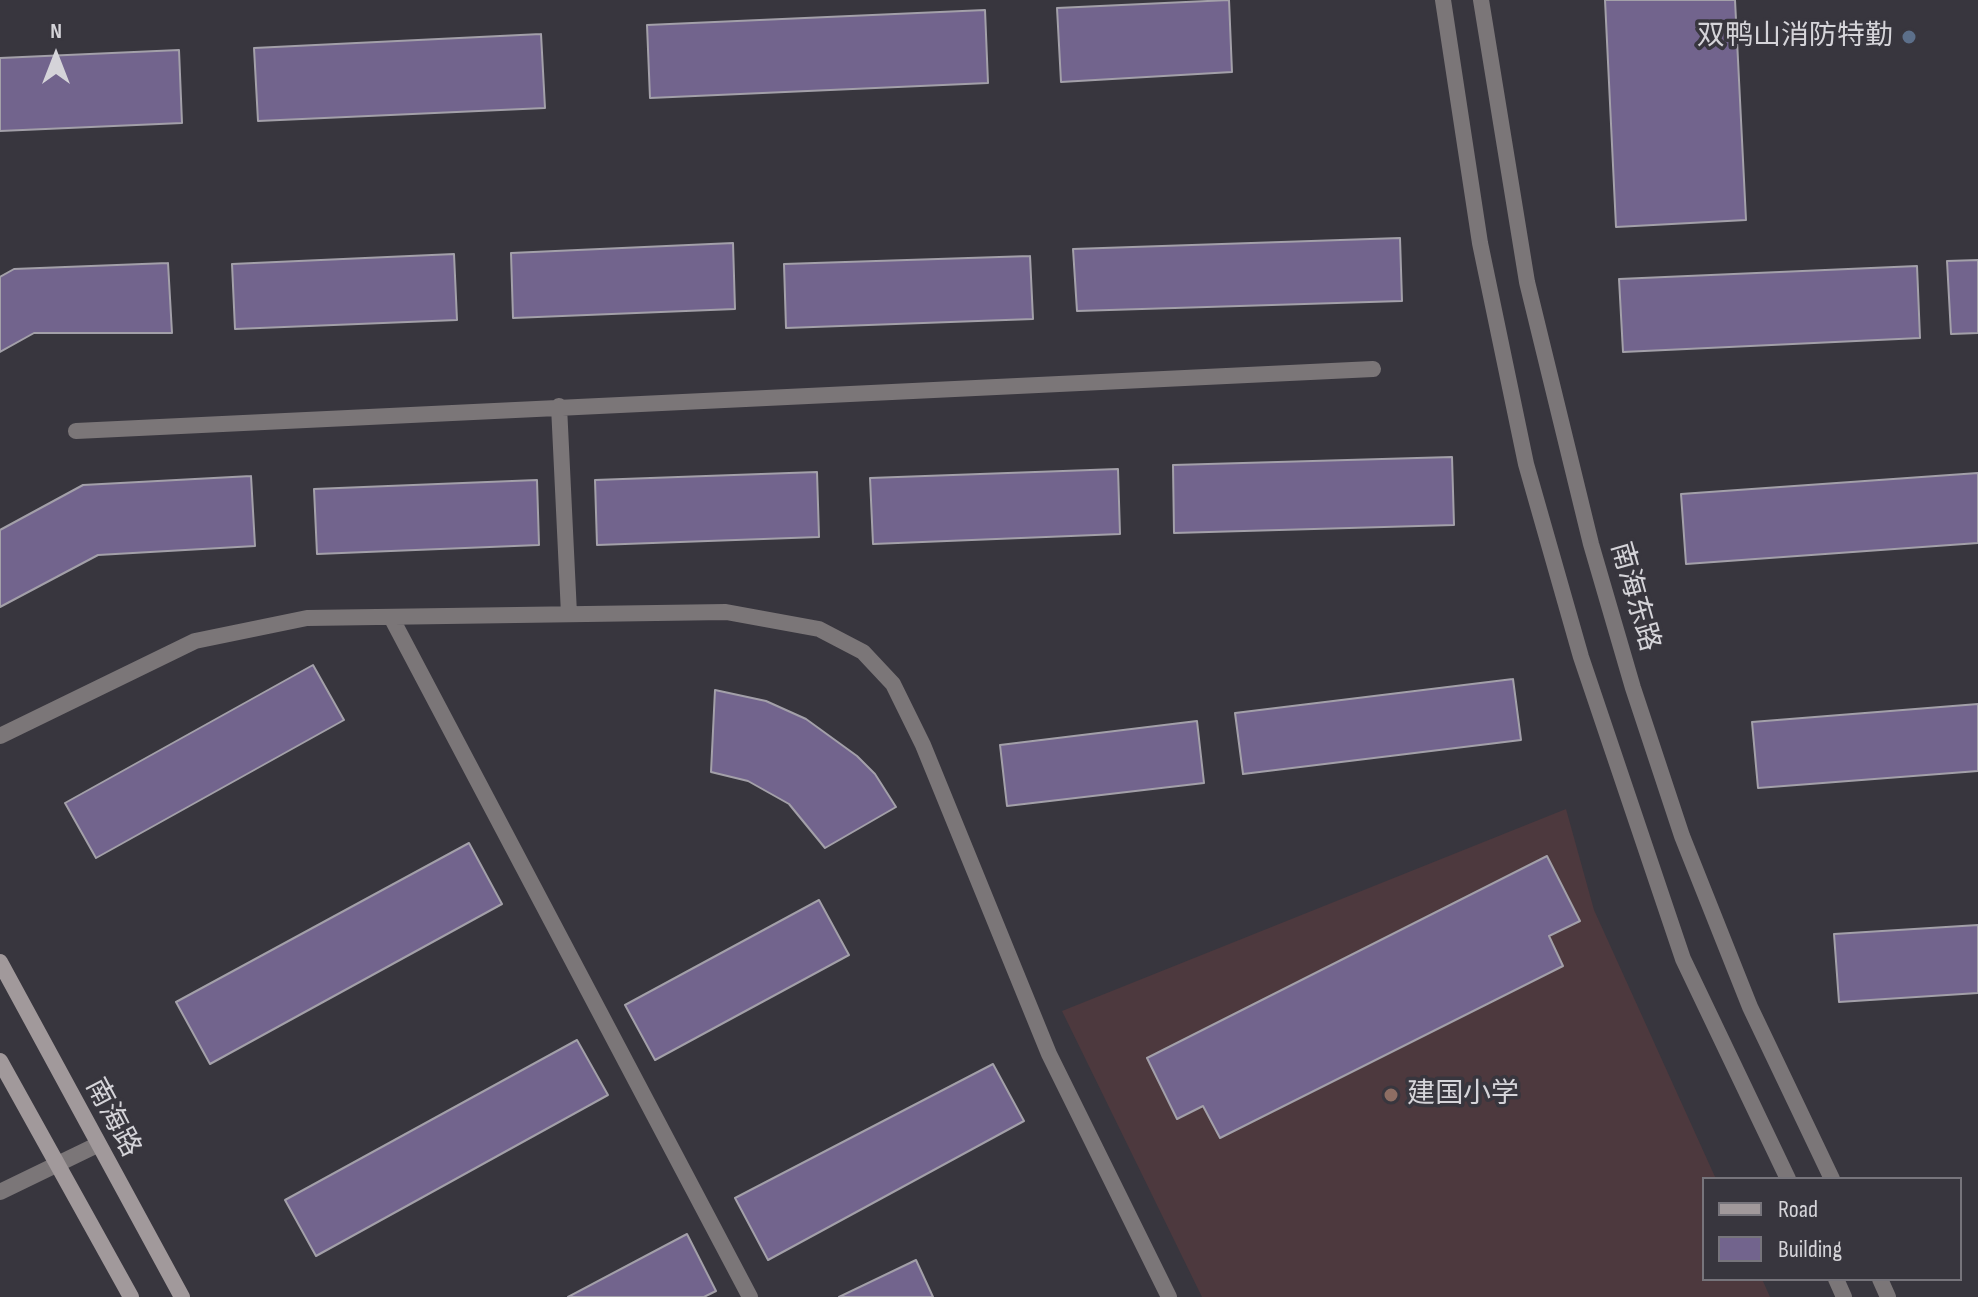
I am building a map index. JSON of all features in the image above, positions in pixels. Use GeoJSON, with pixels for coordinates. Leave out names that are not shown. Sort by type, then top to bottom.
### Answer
{"type":"FeatureCollection","features":[{"type":"Feature","properties":{"kind":"main road","name":"南海路"},"geometry":{"type":"LineString","coordinates":[[0,962],[182,1297]]}},
{"type":"Feature","properties":{"kind":"main road"},"geometry":{"type":"LineString","coordinates":[[0,1061],[131,1297]]}},
{"type":"Feature","properties":{"kind":"street"},"geometry":{"type":"LineString","coordinates":[[1443,0],[1480,243],[1523,450],[1581,657],[1683,959],[1787,1177]]}},
{"type":"Feature","properties":{"kind":"street","name":"南海东路"},"geometry":{"type":"LineString","coordinates":[[1481,0],[1527,282],[1591,544],[1633,688],[1682,836],[1750,1007],[1831,1177]]}},
{"type":"Feature","properties":{"kind":"street"},"geometry":{"type":"LineString","coordinates":[[76,431],[1373,369]]}},
{"type":"Feature","properties":{"kind":"street"},"geometry":{"type":"LineString","coordinates":[[559,406],[569,614]]}},
{"type":"Feature","properties":{"kind":"street"},"geometry":{"type":"LineString","coordinates":[[0,736],[195,641],[307,618],[726,612],[819,629],[863,652],[893,684],[923,745],[1049,1054],[1169,1297]]}},
{"type":"Feature","properties":{"kind":"street"},"geometry":{"type":"LineString","coordinates":[[391,617],[750,1297]]}},
{"type":"Feature","properties":{"kind":"street"},"geometry":{"type":"LineString","coordinates":[[0,1192],[97,1145]]}},
{"type":"Feature","properties":{"kind":"shaded area","name":"建国小学"},"geometry":{"type":"Polygon","coordinates":[[[1566,809],[1594,910],[1715,1177],[1702,1177],[1702,1281],[1763,1281],[1770,1297],[1202,1297],[1062,1011],[1566,809]]]}},
{"type":"Feature","properties":{"kind":"building"},"geometry":{"type":"Polygon","coordinates":[[[1229,0],[1232,72],[1061,82],[1057,8],[1229,0]]]}},
{"type":"Feature","properties":{"kind":"building"},"geometry":{"type":"Polygon","coordinates":[[[1605,0],[1735,0],[1746,220],[1616,227],[1605,0]]]}},
{"type":"Feature","properties":{"kind":"building"},"geometry":{"type":"Polygon","coordinates":[[[985,10],[988,83],[650,98],[647,25],[985,10]]]}},
{"type":"Feature","properties":{"kind":"building"},"geometry":{"type":"Polygon","coordinates":[[[541,34],[545,108],[258,121],[254,48],[541,34]]]}},
{"type":"Feature","properties":{"kind":"building"},"geometry":{"type":"Polygon","coordinates":[[[179,50],[182,123],[0,131],[0,58],[179,50]]]}},
{"type":"Feature","properties":{"kind":"building"},"geometry":{"type":"Polygon","coordinates":[[[1400,238],[1402,301],[1077,311],[1073,249],[1400,238]]]}},
{"type":"Feature","properties":{"kind":"building"},"geometry":{"type":"Polygon","coordinates":[[[733,243],[735,309],[513,318],[511,253],[733,243]]]}},
{"type":"Feature","properties":{"kind":"building"},"geometry":{"type":"Polygon","coordinates":[[[454,254],[457,320],[235,329],[232,264],[454,254]]]}},
{"type":"Feature","properties":{"kind":"building"},"geometry":{"type":"Polygon","coordinates":[[[1030,256],[1033,319],[786,328],[784,264],[1030,256]]]}},
{"type":"Feature","properties":{"kind":"building"},"geometry":{"type":"Polygon","coordinates":[[[1978,260],[1978,333],[1951,334],[1947,261],[1978,260]]]}},
{"type":"Feature","properties":{"kind":"building"},"geometry":{"type":"Polygon","coordinates":[[[168,263],[172,333],[34,333],[0,352],[0,277],[14,269],[168,263]]]}},
{"type":"Feature","properties":{"kind":"building"},"geometry":{"type":"Polygon","coordinates":[[[1917,266],[1920,338],[1623,352],[1619,279],[1917,266]]]}},
{"type":"Feature","properties":{"kind":"building"},"geometry":{"type":"Polygon","coordinates":[[[1452,457],[1454,525],[1174,533],[1173,465],[1452,457]]]}},
{"type":"Feature","properties":{"kind":"building"},"geometry":{"type":"Polygon","coordinates":[[[1118,469],[1120,534],[873,544],[870,478],[1118,469]]]}},
{"type":"Feature","properties":{"kind":"building"},"geometry":{"type":"Polygon","coordinates":[[[817,472],[819,537],[597,545],[595,480],[817,472]]]}},
{"type":"Feature","properties":{"kind":"building"},"geometry":{"type":"Polygon","coordinates":[[[1978,473],[1978,543],[1686,564],[1681,494],[1978,473]]]}},
{"type":"Feature","properties":{"kind":"building"},"geometry":{"type":"Polygon","coordinates":[[[251,476],[255,546],[98,555],[0,607],[0,530],[83,485],[251,476]]]}},
{"type":"Feature","properties":{"kind":"building"},"geometry":{"type":"Polygon","coordinates":[[[537,480],[539,545],[317,554],[314,489],[537,480]]]}},
{"type":"Feature","properties":{"kind":"building"},"geometry":{"type":"Polygon","coordinates":[[[313,665],[344,720],[96,858],[65,803],[313,665]]]}},
{"type":"Feature","properties":{"kind":"building"},"geometry":{"type":"Polygon","coordinates":[[[1513,679],[1521,740],[1243,774],[1235,713],[1513,679]]]}},
{"type":"Feature","properties":{"kind":"building"},"geometry":{"type":"Polygon","coordinates":[[[715,690],[766,701],[806,719],[857,756],[875,774],[896,807],[825,848],[789,804],[748,781],[711,772],[715,690]]]}},
{"type":"Feature","properties":{"kind":"building"},"geometry":{"type":"Polygon","coordinates":[[[1978,704],[1978,771],[1758,788],[1752,722],[1978,704]]]}},
{"type":"Feature","properties":{"kind":"building"},"geometry":{"type":"Polygon","coordinates":[[[1197,721],[1204,783],[1007,806],[1000,745],[1197,721]]]}},
{"type":"Feature","properties":{"kind":"building"},"geometry":{"type":"Polygon","coordinates":[[[469,843],[502,904],[210,1064],[176,1002],[469,843]]]}},
{"type":"Feature","properties":{"kind":"building"},"geometry":{"type":"Polygon","coordinates":[[[1547,856],[1580,921],[1549,936],[1563,966],[1220,1138],[1203,1106],[1177,1119],[1147,1058],[1547,856]]]}},
{"type":"Feature","properties":{"kind":"building"},"geometry":{"type":"Polygon","coordinates":[[[819,900],[849,955],[655,1060],[625,1005],[819,900]]]}},
{"type":"Feature","properties":{"kind":"building"},"geometry":{"type":"Polygon","coordinates":[[[1978,925],[1978,993],[1839,1002],[1834,934],[1978,925]]]}},
{"type":"Feature","properties":{"kind":"building"},"geometry":{"type":"Polygon","coordinates":[[[577,1040],[608,1095],[316,1256],[285,1200],[577,1040]]]}},
{"type":"Feature","properties":{"kind":"building"},"geometry":{"type":"Polygon","coordinates":[[[993,1064],[1024,1121],[768,1260],[735,1198],[993,1064]]]}},
{"type":"Feature","properties":{"kind":"building"},"geometry":{"type":"Polygon","coordinates":[[[687,1234],[716,1291],[704,1297],[568,1297],[687,1234]]]}},
{"type":"Feature","properties":{"kind":"building"},"geometry":{"type":"Polygon","coordinates":[[[916,1260],[933,1297],[839,1297],[916,1260]]]}},
{"type":"Feature","properties":{"kind":"place","name":"双鸭山消防特勤"},"geometry":{"type":"Point","coordinates":[1909,37]}},
{"type":"Feature","properties":{"kind":"place","name":"建国小学"},"geometry":{"type":"Point","coordinates":[1391,1095]}}]}
